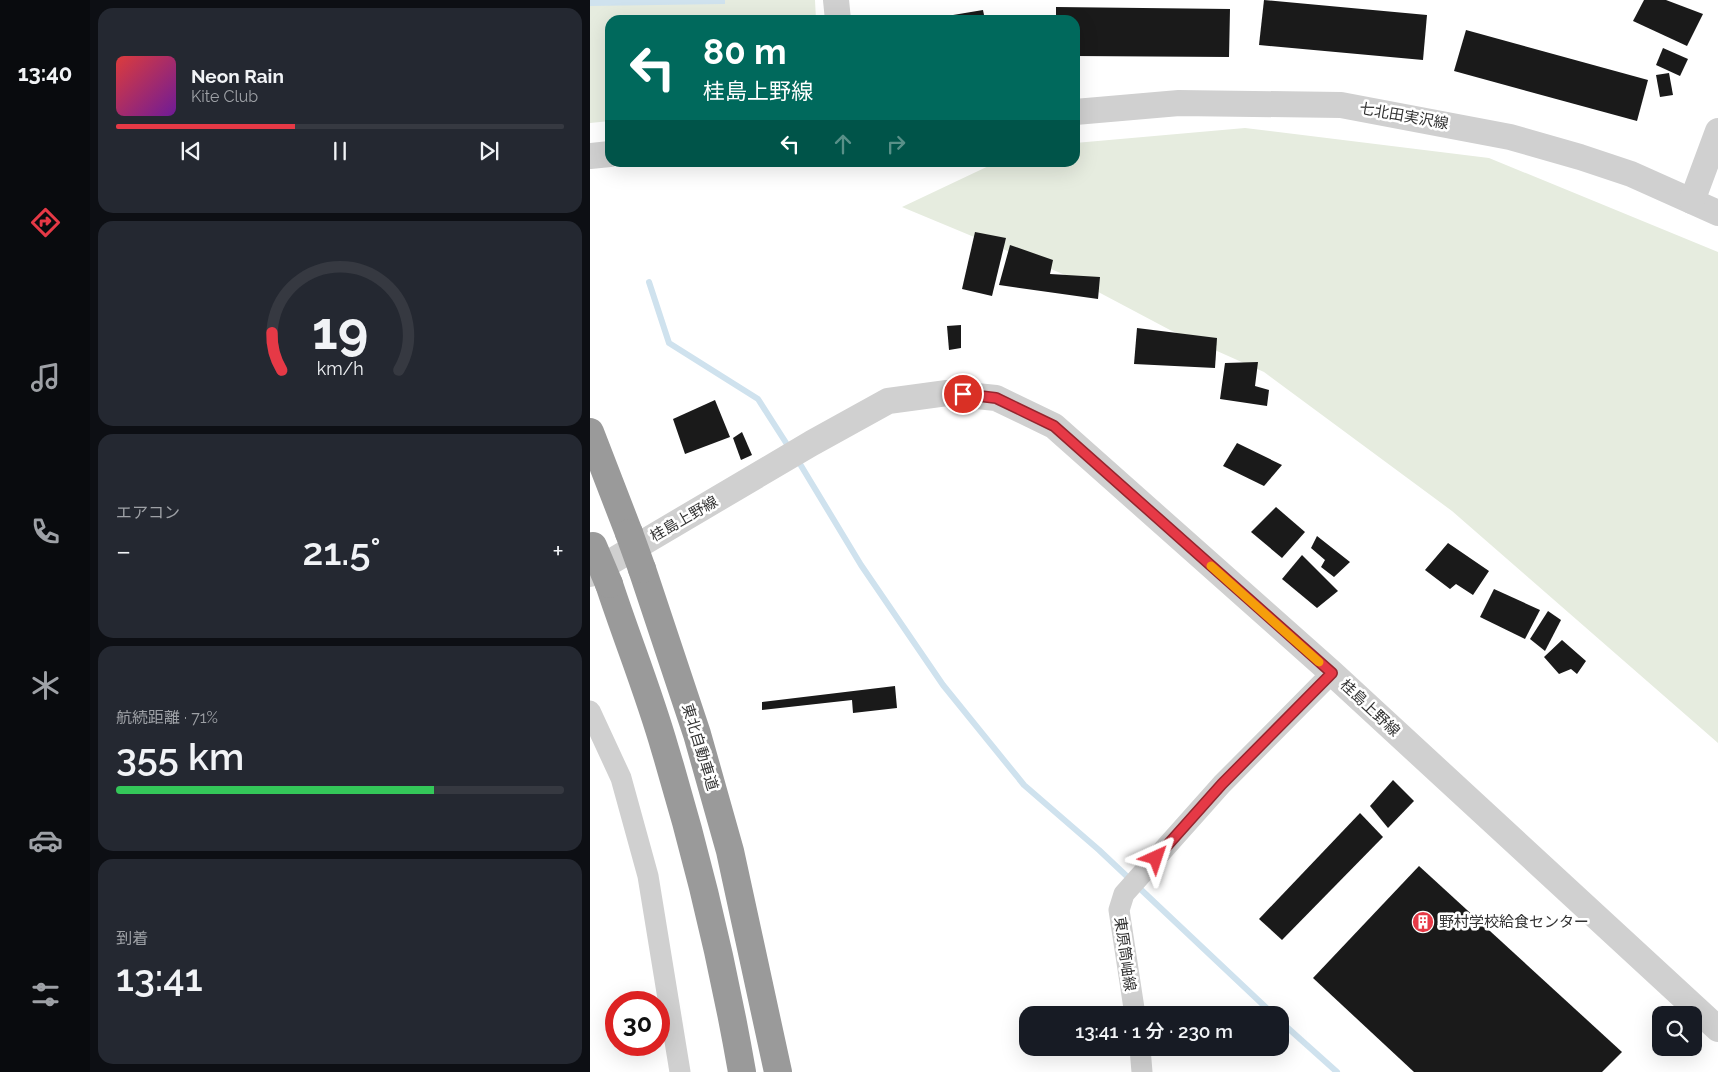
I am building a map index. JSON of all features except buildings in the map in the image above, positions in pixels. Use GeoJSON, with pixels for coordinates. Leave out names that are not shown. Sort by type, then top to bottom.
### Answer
{"type":"FeatureCollection","features":[{"type":"Feature","properties":{"kind":"highway","name":"東北自動車道"},"geometry":{"type":"LineString","coordinates":[[590,432],[642,569],[697,734],[730,851],[778,1072]]}},
{"type":"Feature","properties":{"kind":"highway"},"geometry":{"type":"LineString","coordinates":[[592,541],[599,579],[665,747],[718,946],[742,1072]]}},
{"type":"Feature","properties":{"kind":"street"},"geometry":{"type":"LineString","coordinates":[[836,0],[838,15]]}},
{"type":"Feature","properties":{"kind":"street","name":"七北田実沢線"},"geometry":{"type":"LineString","coordinates":[[1080,112],[1179,103],[1341,105],[1443,123],[1536,144],[1630,174],[1718,213]]}},
{"type":"Feature","properties":{"kind":"street"},"geometry":{"type":"LineString","coordinates":[[1692,201],[1718,131]]}},
{"type":"Feature","properties":{"kind":"street"},"geometry":{"type":"LineString","coordinates":[[590,156],[605,154]]}},
{"type":"Feature","properties":{"kind":"street","name":"桂島上野線"},"geometry":{"type":"LineString","coordinates":[[599,579],[812,443],[888,401],[947,393],[996,398],[1054,426],[1332,673],[1718,1029]]}},
{"type":"Feature","properties":{"kind":"street","name":"東原筒岫線"},"geometry":{"type":"LineString","coordinates":[[1134,1006],[1119,910],[1124,894],[1222,784],[1332,673]]}},
{"type":"Feature","properties":{"kind":"street"},"geometry":{"type":"LineString","coordinates":[[590,711],[621,778],[648,876],[680,1072]]}},
{"type":"Feature","properties":{"kind":"street"},"geometry":{"type":"LineString","coordinates":[[1141,1056],[1142,1072]]}},
{"type":"Feature","properties":{"kind":"shaded area"},"geometry":{"type":"Polygon","coordinates":[[[590,0],[815,0],[816,15],[605,15],[605,122],[590,123],[590,0]]]}},
{"type":"Feature","properties":{"kind":"shaded area"},"geometry":{"type":"Polygon","coordinates":[[[1245,128],[1489,158],[1718,252],[1718,743],[1452,511],[1264,372],[1170,330],[1070,277],[902,207],[987,167],[1080,167],[1080,143],[1245,128]]]}},
{"type":"Feature","properties":{"kind":"water"},"geometry":{"type":"Polygon","coordinates":[[[590,0],[725,0],[725,4],[590,6],[590,0]]]}},
{"type":"Feature","properties":{"kind":"waterway"},"geometry":{"type":"LineString","coordinates":[[649,282],[669,343],[758,399],[790,449]]}},
{"type":"Feature","properties":{"kind":"waterway"},"geometry":{"type":"LineString","coordinates":[[797,459],[861,565],[943,685],[1024,785],[1099,850],[1264,1006]]}},
{"type":"Feature","properties":{"kind":"waterway"},"geometry":{"type":"LineString","coordinates":[[1289,1029],[1337,1072]]}},
{"type":"Feature","properties":{"kind":"slow traffic"},"geometry":{"type":"LineString","coordinates":[[1211,566],[1319,662]]}},
{"type":"Feature","properties":{"kind":"place","name":"野村学校給食センター"},"geometry":{"type":"Point","coordinates":[1423,922]}},
{"type":"Feature","properties":{"kind":"route"},"geometry":{"type":"LineString","coordinates":[[963,394],[996,398],[1054,426],[1332,673],[1222,784],[1156,858]]}}]}
